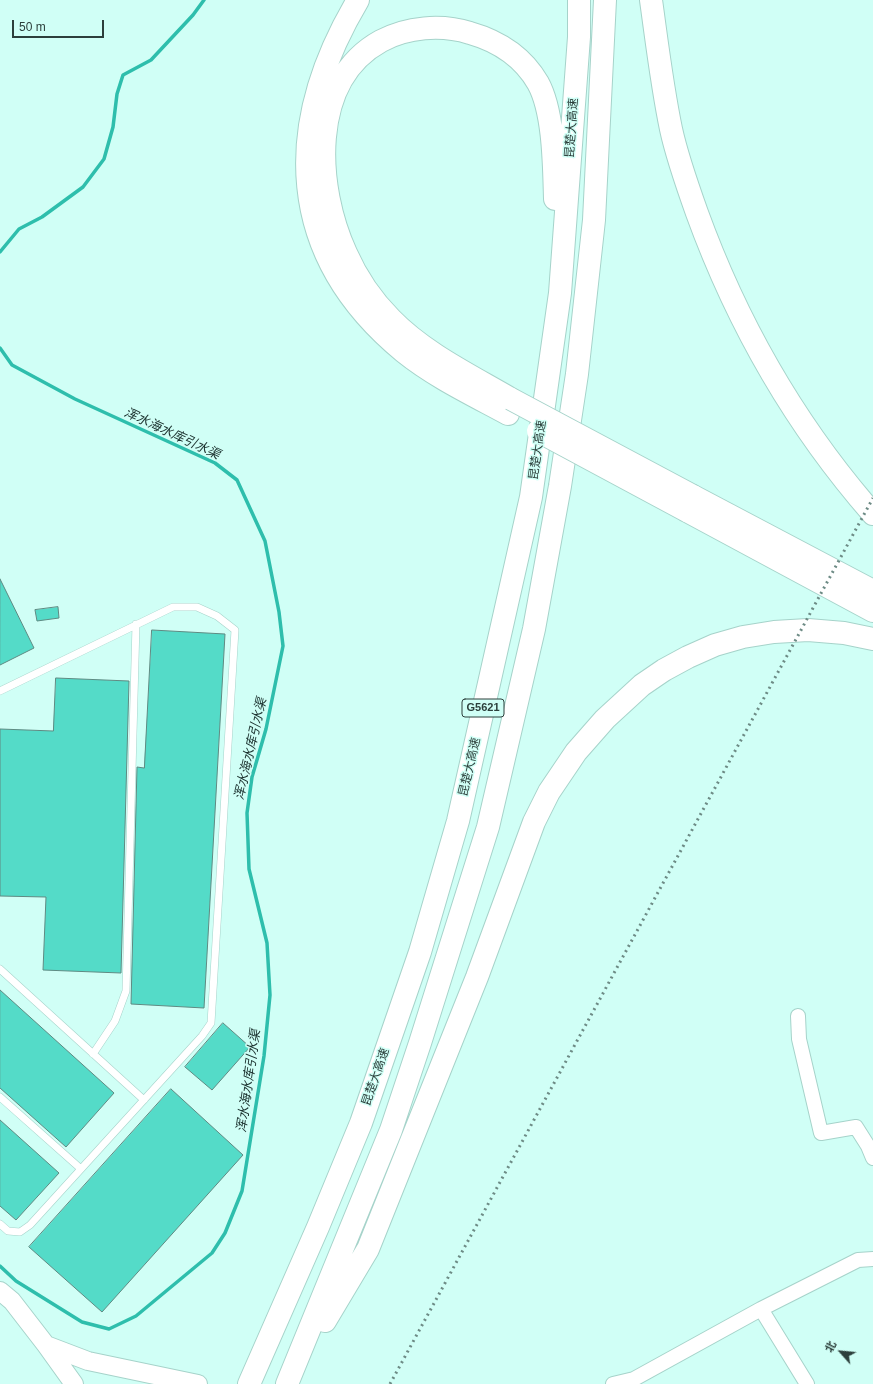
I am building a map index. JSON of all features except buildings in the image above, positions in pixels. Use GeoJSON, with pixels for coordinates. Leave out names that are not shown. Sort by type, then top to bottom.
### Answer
{"type":"FeatureCollection","features":[{"type":"Feature","properties":{"kind":"highway"},"geometry":{"type":"LineString","coordinates":[[358,0],[334,45],[312,111],[308,141],[307,169],[309,196],[314,220],[322,244],[332,264],[355,301],[368,317],[393,342],[425,367],[509,406],[690,504],[873,611]]}},
{"type":"Feature","properties":{"kind":"highway","name":"昆楚大高速"},"geometry":{"type":"LineString","coordinates":[[249,1384],[318,1227],[361,1123],[420,952],[458,821],[531,497],[560,293],[579,37],[579,0]]}},
{"type":"Feature","properties":{"kind":"highway","name":"G5621"},"geometry":{"type":"LineString","coordinates":[[288,1384],[391,1130],[420,1044],[488,827],[534,629],[560,486],[577,374],[594,220],[605,0]]}},
{"type":"Feature","properties":{"kind":"highway"},"geometry":{"type":"LineString","coordinates":[[651,0],[661,73],[671,130],[688,188],[723,279],[754,342],[779,386],[833,466],[873,514]]}},
{"type":"Feature","properties":{"kind":"highway"},"geometry":{"type":"LineString","coordinates":[[509,406],[400,328],[384,312],[368,292],[346,253],[336,226],[330,202],[327,183],[325,140],[327,118],[332,99],[339,82],[360,56],[379,42],[401,33],[425,29],[449,28],[480,36],[494,42],[520,59],[530,71],[541,91],[548,114],[553,156],[560,293]]}},
{"type":"Feature","properties":{"kind":"highway"},"geometry":{"type":"LineString","coordinates":[[690,504],[873,591]]}},
{"type":"Feature","properties":{"kind":"highway"},"geometry":{"type":"LineString","coordinates":[[288,1384],[368,1248],[478,977],[534,822],[549,792],[576,752],[605,718],[642,685],[664,670],[688,657],[714,646],[743,637],[774,632],[808,630],[844,633],[873,639]]}},
{"type":"Feature","properties":{"kind":"street"},"geometry":{"type":"LineString","coordinates":[[798,1016],[799,1040],[821,1133],[856,1127],[873,1158]]}},
{"type":"Feature","properties":{"kind":"street"},"geometry":{"type":"LineString","coordinates":[[613,1384],[634,1378],[760,1309],[858,1260],[873,1259]]}},
{"type":"Feature","properties":{"kind":"street"},"geometry":{"type":"LineString","coordinates":[[0,1291],[12,1301],[74,1384]]}},
{"type":"Feature","properties":{"kind":"street"},"geometry":{"type":"LineString","coordinates":[[760,1309],[807,1384]]}},
{"type":"Feature","properties":{"kind":"street"},"geometry":{"type":"LineString","coordinates":[[46,1345],[88,1361],[198,1384]]}},
{"type":"Feature","properties":{"kind":"lane"},"geometry":{"type":"LineString","coordinates":[[0,691],[173,606],[197,607],[217,616],[235,630],[211,1023],[202,1036],[30,1225],[20,1232],[8,1231],[0,1224]]}},
{"type":"Feature","properties":{"kind":"lane"},"geometry":{"type":"LineString","coordinates":[[93,1054],[115,1021],[126,991],[136,624]]}},
{"type":"Feature","properties":{"kind":"lane"},"geometry":{"type":"LineString","coordinates":[[0,969],[144,1100]]}},
{"type":"Feature","properties":{"kind":"lane"},"geometry":{"type":"LineString","coordinates":[[0,1097],[81,1169]]}},
{"type":"Feature","properties":{"kind":"waterway","name":"浑水海水库引水渠"},"geometry":{"type":"LineString","coordinates":[[0,252],[19,229],[42,217],[83,187],[104,159],[113,127],[117,94],[123,75],[151,60],[193,15],[204,0]]}},
{"type":"Feature","properties":{"kind":"waterway","name":"浑水海水库引水渠"},"geometry":{"type":"LineString","coordinates":[[0,348],[12,365],[75,399],[215,463],[237,480],[265,541],[279,612],[283,646],[266,729],[252,777],[247,813],[249,869],[267,943],[270,995],[264,1056],[242,1191],[225,1233],[212,1253],[136,1316],[109,1329],[82,1322],[16,1281],[0,1266]]}},
{"type":"Feature","properties":{"kind":"railway"},"geometry":{"type":"LineString","coordinates":[[390,1384],[873,498]]}}]}
